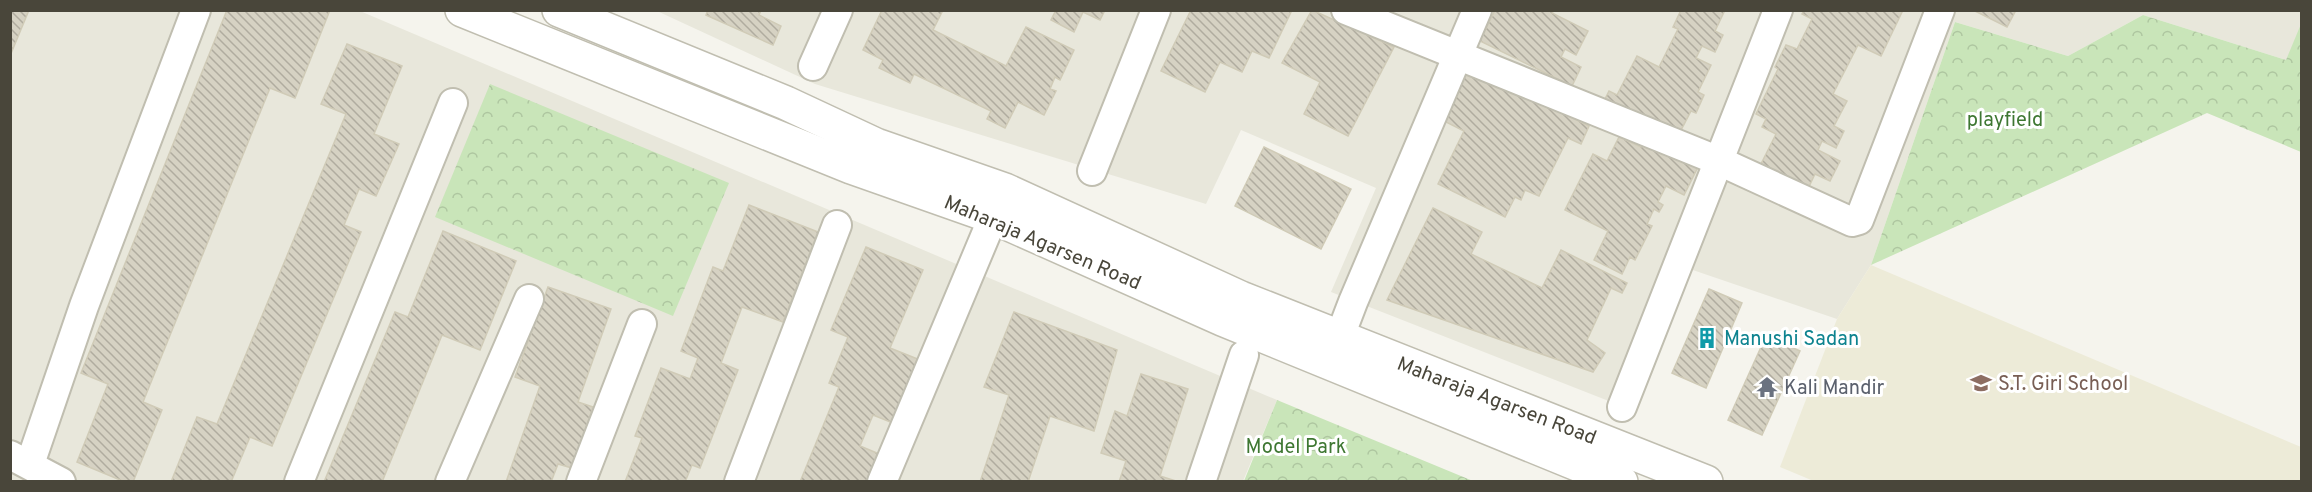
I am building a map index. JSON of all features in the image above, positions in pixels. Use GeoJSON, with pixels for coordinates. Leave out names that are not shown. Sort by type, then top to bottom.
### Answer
{"type":"FeatureCollection","features":[{"type":"Feature","properties":{"kind":"street"},"geometry":{"type":"LineString","coordinates":[[61,482],[20,460],[84,306],[196,10]]}},
{"type":"Feature","properties":{"kind":"street","name":"Maharaja Agarsen Road"},"geometry":{"type":"LineString","coordinates":[[462,10],[501,18],[851,167],[999,204]]}},
{"type":"Feature","properties":{"kind":"street","name":"Maharaja Agarsen Road"},"geometry":{"type":"LineString","coordinates":[[560,10],[786,103],[999,204],[1241,298],[1335,350],[1621,482]]}},
{"type":"Feature","properties":{"kind":"street"},"geometry":{"type":"LineString","coordinates":[[813,66],[838,10]]}},
{"type":"Feature","properties":{"kind":"street"},"geometry":{"type":"LineString","coordinates":[[1092,171],[1156,10]]}},
{"type":"Feature","properties":{"kind":"street"},"geometry":{"type":"LineString","coordinates":[[1346,10],[1719,161],[1852,222],[1859,220],[1940,10]]}},
{"type":"Feature","properties":{"kind":"street"},"geometry":{"type":"LineString","coordinates":[[1335,350],[1476,10]]}},
{"type":"Feature","properties":{"kind":"street"},"geometry":{"type":"LineString","coordinates":[[1622,407],[1778,10]]}},
{"type":"Feature","properties":{"kind":"street"},"geometry":{"type":"LineString","coordinates":[[299,482],[453,103]]}},
{"type":"Feature","properties":{"kind":"street"},"geometry":{"type":"LineString","coordinates":[[882,482],[999,204]]}},
{"type":"Feature","properties":{"kind":"street"},"geometry":{"type":"LineString","coordinates":[[739,482],[837,225]]}},
{"type":"Feature","properties":{"kind":"street"},"geometry":{"type":"LineString","coordinates":[[450,482],[530,299]]}},
{"type":"Feature","properties":{"kind":"street"},"geometry":{"type":"LineString","coordinates":[[581,482],[642,324]]}},
{"type":"Feature","properties":{"kind":"street","name":"Maharaja Agarsen Road"},"geometry":{"type":"LineString","coordinates":[[1335,350],[1643,470],[1706,482]]}},
{"type":"Feature","properties":{"kind":"street"},"geometry":{"type":"LineString","coordinates":[[1201,482],[1244,355]]}},
{"type":"Feature","properties":{"kind":"shaded area"},"geometry":{"type":"Polygon","coordinates":[[[2301,10],[2302,29],[2286,60],[2143,15],[2068,56],[1955,22],[1871,265],[1837,319],[1684,267],[1624,407],[1331,292],[1376,188],[1241,130],[1206,204],[815,84],[657,11],[2301,10]]]}},
{"type":"Feature","properties":{"kind":"shaded area"},"geometry":{"type":"Polygon","coordinates":[[[10,11],[360,11],[1277,400],[1243,481],[11,481],[10,11]]]}},
{"type":"Feature","properties":{"kind":"shaded area","name":"S.T. Giri School"},"geometry":{"type":"Polygon","coordinates":[[[1871,265],[2301,447],[2301,481],[1816,482],[1780,467],[1837,319],[1871,265]]]}},
{"type":"Feature","properties":{"kind":"green space","name":"playfield"},"geometry":{"type":"Polygon","coordinates":[[[2143,15],[2286,60],[2301,24],[2301,152],[2207,113],[1871,265],[1955,22],[2068,56],[2143,15]]]}},
{"type":"Feature","properties":{"kind":"green space"},"geometry":{"type":"Polygon","coordinates":[[[490,84],[729,183],[673,316],[435,217],[490,84]]]}},
{"type":"Feature","properties":{"kind":"green space","name":"Model Park"},"geometry":{"type":"Polygon","coordinates":[[[1277,400],[1473,481],[1244,481],[1277,400]]]}},
{"type":"Feature","properties":{"kind":"building"},"geometry":{"type":"Polygon","coordinates":[[[10,10],[29,10],[10,56],[10,10]]]}},
{"type":"Feature","properties":{"kind":"building"},"geometry":{"type":"Polygon","coordinates":[[[227,10],[330,10],[295,98],[270,88],[143,402],[162,410],[133,482],[125,482],[77,462],[108,384],[81,373],[227,10]]]}},
{"type":"Feature","properties":{"kind":"building"},"geometry":{"type":"Polygon","coordinates":[[[708,10],[761,10],[759,15],[781,26],[773,45],[706,15],[708,10]]]}},
{"type":"Feature","properties":{"kind":"building"},"geometry":{"type":"Polygon","coordinates":[[[882,10],[943,10],[933,30],[1006,66],[1026,27],[1074,50],[1060,80],[1055,77],[1050,89],[1056,91],[1044,115],[1018,102],[1005,128],[987,119],[991,111],[914,74],[910,83],[879,68],[883,60],[863,50],[882,10]]]}},
{"type":"Feature","properties":{"kind":"building"},"geometry":{"type":"Polygon","coordinates":[[[1056,10],[1105,10],[1100,20],[1083,12],[1074,32],[1051,20],[1056,10]]]}},
{"type":"Feature","properties":{"kind":"building"},"geometry":{"type":"Polygon","coordinates":[[[1191,10],[1292,10],[1269,58],[1252,51],[1242,72],[1220,62],[1205,92],[1161,71],[1191,10]]]}},
{"type":"Feature","properties":{"kind":"building"},"geometry":{"type":"Polygon","coordinates":[[[1312,10],[1394,47],[1348,136],[1304,114],[1320,82],[1282,63],[1312,10]]]}},
{"type":"Feature","properties":{"kind":"building"},"geometry":{"type":"Polygon","coordinates":[[[1495,10],[1554,10],[1552,13],[1588,31],[1576,55],[1565,49],[1561,57],[1581,67],[1572,86],[1480,41],[1495,10]]]}},
{"type":"Feature","properties":{"kind":"building"},"geometry":{"type":"Polygon","coordinates":[[[1681,10],[1725,10],[1715,31],[1723,35],[1715,52],[1702,46],[1696,58],[1711,65],[1698,92],[1704,95],[1696,113],[1691,111],[1679,134],[1601,107],[1609,91],[1617,95],[1637,56],[1659,67],[1678,29],[1673,27],[1681,10]]]}},
{"type":"Feature","properties":{"kind":"building"},"geometry":{"type":"Polygon","coordinates":[[[1804,10],[1903,10],[1881,56],[1858,45],[1833,94],[1847,101],[1834,126],[1844,131],[1836,148],[1822,141],[1818,150],[1840,161],[1830,181],[1815,174],[1805,195],[1795,180],[1761,164],[1776,134],[1762,127],[1766,119],[1756,114],[1778,69],[1775,67],[1786,45],[1797,49],[1812,19],[1802,14],[1804,10]]]}},
{"type":"Feature","properties":{"kind":"building"},"geometry":{"type":"Polygon","coordinates":[[[1973,10],[2016,10],[2007,27],[1973,10]]]}},
{"type":"Feature","properties":{"kind":"building"},"geometry":{"type":"Polygon","coordinates":[[[347,44],[402,66],[374,134],[399,144],[376,196],[359,189],[344,225],[361,232],[272,446],[250,437],[231,482],[171,482],[197,417],[217,424],[346,114],[321,104],[347,44]]]}},
{"type":"Feature","properties":{"kind":"building"},"geometry":{"type":"Polygon","coordinates":[[[1468,67],[1589,126],[1581,144],[1568,138],[1539,196],[1525,190],[1521,200],[1515,197],[1505,217],[1438,184],[1464,131],[1442,120],[1468,67]]]}},
{"type":"Feature","properties":{"kind":"building"},"geometry":{"type":"Polygon","coordinates":[[[1619,137],[1641,147],[1644,140],[1698,167],[1684,195],[1666,186],[1658,202],[1663,205],[1659,212],[1654,209],[1647,224],[1652,226],[1635,260],[1630,257],[1622,274],[1594,260],[1608,231],[1565,210],[1593,154],[1607,161],[1619,137]]]}},
{"type":"Feature","properties":{"kind":"building"},"geometry":{"type":"Polygon","coordinates":[[[1264,147],[1351,189],[1321,249],[1235,206],[1264,147]]]}},
{"type":"Feature","properties":{"kind":"building"},"geometry":{"type":"Polygon","coordinates":[[[749,205],[818,232],[783,322],[742,307],[721,363],[738,370],[700,468],[692,465],[685,482],[625,482],[642,438],[635,436],[661,368],[690,379],[698,358],[681,351],[713,267],[723,271],[749,205]]]}},
{"type":"Feature","properties":{"kind":"building"},"geometry":{"type":"Polygon","coordinates":[[[1433,208],[1482,232],[1471,254],[1542,288],[1561,250],[1627,283],[1622,293],[1611,288],[1587,340],[1605,353],[1593,372],[1387,300],[1433,208]]]}},
{"type":"Feature","properties":{"kind":"building"},"geometry":{"type":"Polygon","coordinates":[[[443,231],[516,261],[480,350],[442,335],[382,482],[324,482],[395,312],[408,317],[443,231]]]}},
{"type":"Feature","properties":{"kind":"building"},"geometry":{"type":"Polygon","coordinates":[[[866,247],[923,270],[890,348],[920,360],[893,423],[873,415],[860,446],[884,456],[873,482],[800,482],[839,387],[829,383],[848,337],[831,330],[866,247]]]}},
{"type":"Feature","properties":{"kind":"building"},"geometry":{"type":"Polygon","coordinates":[[[548,287],[611,309],[578,402],[593,407],[572,468],[558,464],[551,482],[506,482],[540,386],[515,377],[548,287]]]}},
{"type":"Feature","properties":{"kind":"building","name":"Manushi Sadan"},"geometry":{"type":"Polygon","coordinates":[[[1709,289],[1742,303],[1706,388],[1672,373],[1709,289]]]}},
{"type":"Feature","properties":{"kind":"building"},"geometry":{"type":"Polygon","coordinates":[[[1014,312],[1117,350],[1094,431],[1050,416],[1028,482],[980,482],[1009,395],[984,387],[1014,312]]]}},
{"type":"Feature","properties":{"kind":"building"},"geometry":{"type":"Polygon","coordinates":[[[1766,336],[1800,351],[1762,435],[1728,420],[1766,336]]]}},
{"type":"Feature","properties":{"kind":"building"},"geometry":{"type":"Polygon","coordinates":[[[1141,374],[1188,389],[1160,476],[1179,482],[1119,482],[1126,461],[1101,453],[1115,411],[1127,416],[1141,374]]]}},
{"type":"Feature","properties":{"kind":"place","name":"Manushi Sadan"},"geometry":{"type":"Point","coordinates":[1707,338]}},
{"type":"Feature","properties":{"kind":"place","name":"S.T. Giri School"},"geometry":{"type":"Point","coordinates":[1981,383]}},
{"type":"Feature","properties":{"kind":"place","name":"Kali Mandir"},"geometry":{"type":"Point","coordinates":[1767,387]}}]}
